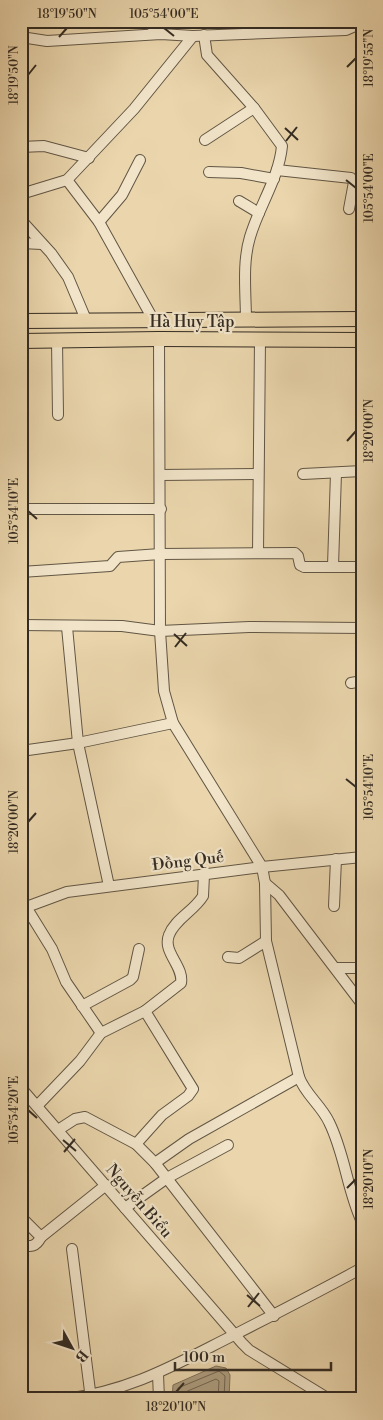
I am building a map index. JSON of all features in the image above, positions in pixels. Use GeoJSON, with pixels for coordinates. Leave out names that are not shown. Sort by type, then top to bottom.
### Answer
{"type":"FeatureCollection","features":[{"type":"Feature","properties":{"kind":"main road","name":"Hà Huy Tập"},"geometry":{"type":"LineString","coordinates":[[21,321],[362,320]]}},
{"type":"Feature","properties":{"kind":"main road"},"geometry":{"type":"LineString","coordinates":[[154,321],[159,339]]}},
{"type":"Feature","properties":{"kind":"main road","name":"Hà Huy Tập"},"geometry":{"type":"LineString","coordinates":[[21,341],[159,339],[362,340]]}},
{"type":"Feature","properties":{"kind":"street"},"geometry":{"type":"LineString","coordinates":[[146,21],[161,34]]}},
{"type":"Feature","properties":{"kind":"street"},"geometry":{"type":"LineString","coordinates":[[21,37],[47,41],[161,34],[198,36],[346,30],[362,23]]}},
{"type":"Feature","properties":{"kind":"street"},"geometry":{"type":"LineString","coordinates":[[198,36],[207,55],[254,108],[282,146],[275,174],[250,238],[246,262],[246,321]]}},
{"type":"Feature","properties":{"kind":"street"},"geometry":{"type":"LineString","coordinates":[[21,194],[67,180],[198,36]]}},
{"type":"Feature","properties":{"kind":"street"},"geometry":{"type":"LineString","coordinates":[[205,140],[254,108]]}},
{"type":"Feature","properties":{"kind":"street"},"geometry":{"type":"LineString","coordinates":[[21,146],[44,146],[89,158]]}},
{"type":"Feature","properties":{"kind":"street"},"geometry":{"type":"LineString","coordinates":[[99,222],[122,195],[140,160]]}},
{"type":"Feature","properties":{"kind":"street"},"geometry":{"type":"LineString","coordinates":[[210,172],[351,178],[354,182],[350,209]]}},
{"type":"Feature","properties":{"kind":"street"},"geometry":{"type":"LineString","coordinates":[[67,180],[99,222],[154,321]]}},
{"type":"Feature","properties":{"kind":"street"},"geometry":{"type":"LineString","coordinates":[[239,201],[259,213]]}},
{"type":"Feature","properties":{"kind":"street"},"geometry":{"type":"LineString","coordinates":[[21,220],[51,253],[68,277],[87,322]]}},
{"type":"Feature","properties":{"kind":"street"},"geometry":{"type":"LineString","coordinates":[[21,243],[42,244]]}},
{"type":"Feature","properties":{"kind":"street"},"geometry":{"type":"LineString","coordinates":[[159,339],[160,631],[164,691],[173,723],[262,867],[265,883],[266,941],[300,1077],[303,1087],[319,1104],[329,1122],[346,1168],[350,1191],[362,1222]]}},
{"type":"Feature","properties":{"kind":"street"},"geometry":{"type":"LineString","coordinates":[[258,553],[260,339]]}},
{"type":"Feature","properties":{"kind":"street"},"geometry":{"type":"LineString","coordinates":[[57,341],[58,415]]}},
{"type":"Feature","properties":{"kind":"street"},"geometry":{"type":"LineString","coordinates":[[303,474],[362,471]]}},
{"type":"Feature","properties":{"kind":"street"},"geometry":{"type":"LineString","coordinates":[[333,566],[336,472]]}},
{"type":"Feature","properties":{"kind":"street"},"geometry":{"type":"LineString","coordinates":[[160,475],[258,474]]}},
{"type":"Feature","properties":{"kind":"street"},"geometry":{"type":"LineString","coordinates":[[21,508],[161,509]]}},
{"type":"Feature","properties":{"kind":"street"},"geometry":{"type":"LineString","coordinates":[[21,572],[110,566],[118,557],[160,554],[295,553],[298,556],[300,566],[362,567]]}},
{"type":"Feature","properties":{"kind":"street"},"geometry":{"type":"LineString","coordinates":[[21,625],[67,627],[122,626],[160,631],[249,627],[362,628]]}},
{"type":"Feature","properties":{"kind":"street"},"geometry":{"type":"LineString","coordinates":[[67,627],[78,743],[109,886]]}},
{"type":"Feature","properties":{"kind":"street"},"geometry":{"type":"LineString","coordinates":[[21,751],[78,743],[173,723]]}},
{"type":"Feature","properties":{"kind":"street","name":"Đồng Quế"},"geometry":{"type":"LineString","coordinates":[[24,908],[67,892],[336,858],[362,857]]}},
{"type":"Feature","properties":{"kind":"street"},"geometry":{"type":"LineString","coordinates":[[334,906],[336,858]]}},
{"type":"Feature","properties":{"kind":"street"},"geometry":{"type":"LineString","coordinates":[[38,1106],[80,1061],[101,1033],[145,1011],[181,983],[182,974],[167,945],[168,937],[171,930],[203,896],[204,875]]}},
{"type":"Feature","properties":{"kind":"street"},"geometry":{"type":"LineString","coordinates":[[265,883],[280,895],[362,1004]]}},
{"type":"Feature","properties":{"kind":"street"},"geometry":{"type":"LineString","coordinates":[[24,908],[52,949],[66,982],[101,1033]]}},
{"type":"Feature","properties":{"kind":"street"},"geometry":{"type":"LineString","coordinates":[[228,957],[239,958],[266,941]]}},
{"type":"Feature","properties":{"kind":"street"},"geometry":{"type":"LineString","coordinates":[[82,1006],[130,980],[133,977],[139,949]]}},
{"type":"Feature","properties":{"kind":"street"},"geometry":{"type":"LineString","coordinates":[[336,968],[362,968]]}},
{"type":"Feature","properties":{"kind":"street"},"geometry":{"type":"LineString","coordinates":[[136,1144],[162,1115],[188,1096],[193,1089],[145,1011]]}},
{"type":"Feature","properties":{"kind":"street"},"geometry":{"type":"LineString","coordinates":[[155,1162],[189,1139],[300,1077]]}},
{"type":"Feature","properties":{"kind":"street","name":"Nguyễn Biểu"},"geometry":{"type":"LineString","coordinates":[[21,1088],[234,1335],[249,1350],[329,1399]]}},
{"type":"Feature","properties":{"kind":"street"},"geometry":{"type":"LineString","coordinates":[[58,1130],[75,1119],[85,1117],[136,1144],[155,1162],[274,1316]]}},
{"type":"Feature","properties":{"kind":"street"},"geometry":{"type":"LineString","coordinates":[[125,1208],[167,1178],[228,1144]]}},
{"type":"Feature","properties":{"kind":"street"},"geometry":{"type":"LineString","coordinates":[[21,1245],[31,1247],[38,1243],[41,1238],[106,1185]]}},
{"type":"Feature","properties":{"kind":"street"},"geometry":{"type":"LineString","coordinates":[[21,1218],[41,1238]]}},
{"type":"Feature","properties":{"kind":"street"},"geometry":{"type":"LineString","coordinates":[[72,1249],[91,1397]]}},
{"type":"Feature","properties":{"kind":"street"},"geometry":{"type":"LineString","coordinates":[[65,1399],[91,1397],[158,1374],[274,1316],[362,1268]]}},
{"type":"Feature","properties":{"kind":"street"},"geometry":{"type":"LineString","coordinates":[[158,1374],[159,1399]]}},
{"type":"Feature","properties":{"kind":"water"},"geometry":{"type":"Polygon","coordinates":[[[216,1366],[226,1368],[230,1375],[229,1399],[172,1399],[173,1385],[216,1366]]]}}]}
